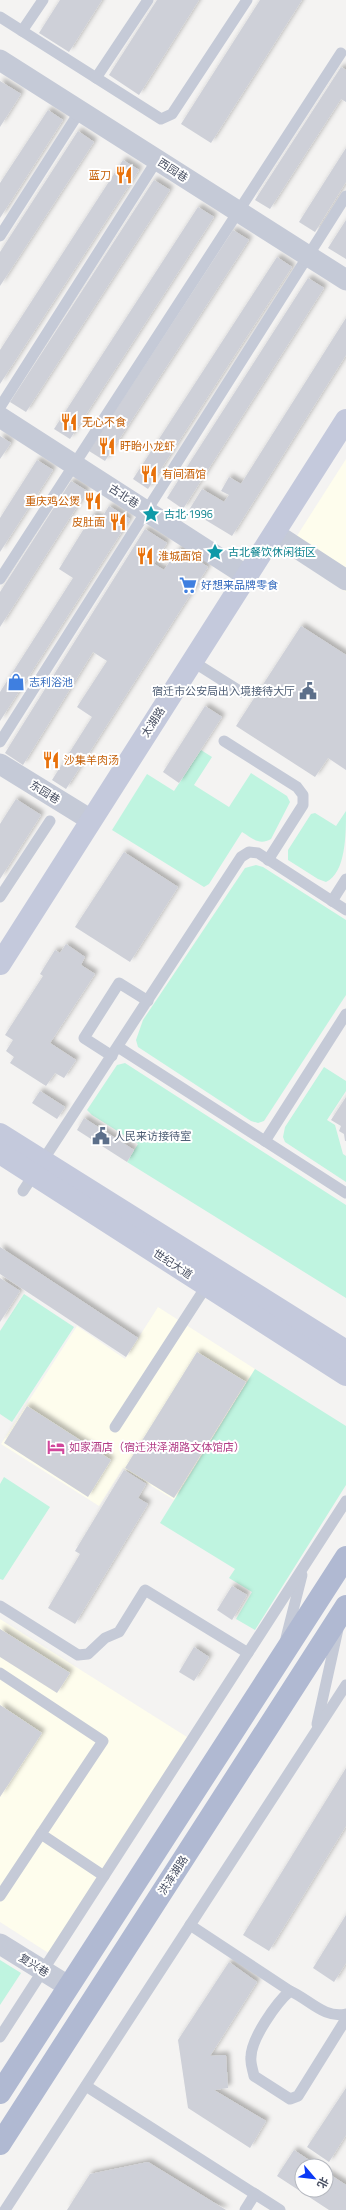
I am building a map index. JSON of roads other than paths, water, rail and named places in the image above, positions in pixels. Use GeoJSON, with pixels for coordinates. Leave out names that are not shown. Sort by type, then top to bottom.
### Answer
{"type":"FeatureCollection","features":[{"type":"Feature","properties":{"kind":"main road"},"geometry":{"type":"LineString","coordinates":[[0,2093],[346,1557]]}},
{"type":"Feature","properties":{"kind":"main road","name":"洪泽湖路"},"geometry":{"type":"LineString","coordinates":[[0,2144],[344,1609]]}},
{"type":"Feature","properties":{"kind":"street","name":"西园巷"},"geometry":{"type":"LineString","coordinates":[[0,60],[346,280]]}},
{"type":"Feature","properties":{"kind":"street","name":"古北巷"},"geometry":{"type":"LineString","coordinates":[[0,417],[247,576]]}},
{"type":"Feature","properties":{"kind":"street","name":"太湖路"},"geometry":{"type":"LineString","coordinates":[[0,964],[346,420]]}},
{"type":"Feature","properties":{"kind":"street"},"geometry":{"type":"LineString","coordinates":[[274,533],[346,580]]}},
{"type":"Feature","properties":{"kind":"street","name":"东园巷"},"geometry":{"type":"LineString","coordinates":[[0,764],[91,820]]}},
{"type":"Feature","properties":{"kind":"street","name":"世纪大道"},"geometry":{"type":"LineString","coordinates":[[0,1134],[33,1176]]}},
{"type":"Feature","properties":{"kind":"street","name":"世纪大道"},"geometry":{"type":"LineString","coordinates":[[0,1153],[33,1176],[211,1277],[346,1350]]}},
{"type":"Feature","properties":{"kind":"street","name":"世纪大道"},"geometry":{"type":"LineString","coordinates":[[211,1277],[346,1375]]}},
{"type":"Feature","properties":{"kind":"street","name":"复兴巷"},"geometry":{"type":"LineString","coordinates":[[0,1944],[68,1986]]}},
{"type":"Feature","properties":{"kind":"lane"},"geometry":{"type":"LineString","coordinates":[[22,31],[43,0]]}},
{"type":"Feature","properties":{"kind":"lane"},"geometry":{"type":"LineString","coordinates":[[96,78],[148,0]]}},
{"type":"Feature","properties":{"kind":"lane"},"geometry":{"type":"LineString","coordinates":[[0,17],[161,119],[172,114],[246,0]]}},
{"type":"Feature","properties":{"kind":"lane"},"geometry":{"type":"LineString","coordinates":[[0,579],[341,53]]}},
{"type":"Feature","properties":{"kind":"lane"},"geometry":{"type":"LineString","coordinates":[[0,236],[80,111]]}},
{"type":"Feature","properties":{"kind":"lane"},"geometry":{"type":"LineString","coordinates":[[0,407],[157,160]]}},
{"type":"Feature","properties":{"kind":"lane"},"geometry":{"type":"LineString","coordinates":[[0,742],[346,196]]}},
{"type":"Feature","properties":{"kind":"lane"},"geometry":{"type":"LineString","coordinates":[[192,661],[241,692]]}},
{"type":"Feature","properties":{"kind":"lane"},"geometry":{"type":"LineString","coordinates":[[224,741],[297,787],[303,795],[303,805],[268,860]]}},
{"type":"Feature","properties":{"kind":"lane"},"geometry":{"type":"LineString","coordinates":[[0,897],[50,821]]}},
{"type":"Feature","properties":{"kind":"lane"},"geometry":{"type":"LineString","coordinates":[[33,1176],[241,857],[249,852],[268,860],[346,910]]}},
{"type":"Feature","properties":{"kind":"lane"},"geometry":{"type":"LineString","coordinates":[[332,901],[346,879]]}},
{"type":"Feature","properties":{"kind":"lane"},"geometry":{"type":"LineString","coordinates":[[148,1001],[119,983],[84,1038],[115,1052],[265,1141],[346,1193]]}},
{"type":"Feature","properties":{"kind":"lane"},"geometry":{"type":"LineString","coordinates":[[265,1141],[346,1014]]}},
{"type":"Feature","properties":{"kind":"lane"},"geometry":{"type":"LineString","coordinates":[[115,1427],[211,1277]]}},
{"type":"Feature","properties":{"kind":"lane"},"geometry":{"type":"LineString","coordinates":[[0,2037],[346,1502]]}},
{"type":"Feature","properties":{"kind":"lane"},"geometry":{"type":"LineString","coordinates":[[282,1654],[305,1565]]}},
{"type":"Feature","properties":{"kind":"lane"},"geometry":{"type":"LineString","coordinates":[[0,1606],[78,1655],[88,1654],[105,1638],[119,1632],[145,1590],[248,1654]]}},
{"type":"Feature","properties":{"kind":"lane"},"geometry":{"type":"LineString","coordinates":[[315,1732],[344,1609]]}},
{"type":"Feature","properties":{"kind":"lane"},"geometry":{"type":"LineString","coordinates":[[0,1673],[103,1740],[0,1896]]}},
{"type":"Feature","properties":{"kind":"lane"},"geometry":{"type":"LineString","coordinates":[[5,2210],[346,1685]]}},
{"type":"Feature","properties":{"kind":"lane"},"geometry":{"type":"LineString","coordinates":[[41,1834],[104,1876]]}},
{"type":"Feature","properties":{"kind":"lane"},"geometry":{"type":"LineString","coordinates":[[190,1925],[290,1991],[322,2010],[336,2016],[346,2014]]}},
{"type":"Feature","properties":{"kind":"lane"},"geometry":{"type":"LineString","coordinates":[[290,1991],[282,1999],[255,2040],[250,2057],[254,2076],[290,2099],[298,2096],[346,2019]]}},
{"type":"Feature","properties":{"kind":"lane"},"geometry":{"type":"LineString","coordinates":[[86,2086],[280,2210]]}},
{"type":"Feature","properties":{"kind":"lane"},"geometry":{"type":"LineString","coordinates":[[245,2210],[255,2194]]}},
{"type":"Feature","properties":{"kind":"place","name":"蓝刀"},"geometry":{"type":"Point","coordinates":[124,175]}},
{"type":"Feature","properties":{"kind":"place","name":"无心不食"},"geometry":{"type":"Point","coordinates":[69,422]}},
{"type":"Feature","properties":{"kind":"place","name":"盱眙小龙虾"},"geometry":{"type":"Point","coordinates":[107,446]}},
{"type":"Feature","properties":{"kind":"place","name":"有间酒馆"},"geometry":{"type":"Point","coordinates":[149,474]}},
{"type":"Feature","properties":{"kind":"place","name":"重庆鸡公煲"},"geometry":{"type":"Point","coordinates":[93,501]}},
{"type":"Feature","properties":{"kind":"place","name":"古北·1996"},"geometry":{"type":"Point","coordinates":[151,514]}},
{"type":"Feature","properties":{"kind":"place","name":"皮肚面"},"geometry":{"type":"Point","coordinates":[118,522]}},
{"type":"Feature","properties":{"kind":"place","name":"古北餐饮休闲街区"},"geometry":{"type":"Point","coordinates":[215,552]}},
{"type":"Feature","properties":{"kind":"place","name":"淮城面馆"},"geometry":{"type":"Point","coordinates":[145,556]}},
{"type":"Feature","properties":{"kind":"place","name":"好想来品牌零食"},"geometry":{"type":"Point","coordinates":[188,585]}},
{"type":"Feature","properties":{"kind":"place","name":"志利浴池"},"geometry":{"type":"Point","coordinates":[16,682]}},
{"type":"Feature","properties":{"kind":"place","name":"宿迁市公安局出入境接待大厅"},"geometry":{"type":"Point","coordinates":[308,691]}},
{"type":"Feature","properties":{"kind":"place","name":"沙集羊肉汤"},"geometry":{"type":"Point","coordinates":[51,760]}},
{"type":"Feature","properties":{"kind":"place","name":"人民来访接待室"},"geometry":{"type":"Point","coordinates":[101,1136]}},
{"type":"Feature","properties":{"kind":"place","name":"如家酒店（宿迁洪泽湖路文体馆店）"},"geometry":{"type":"Point","coordinates":[56,1447]}}]}
